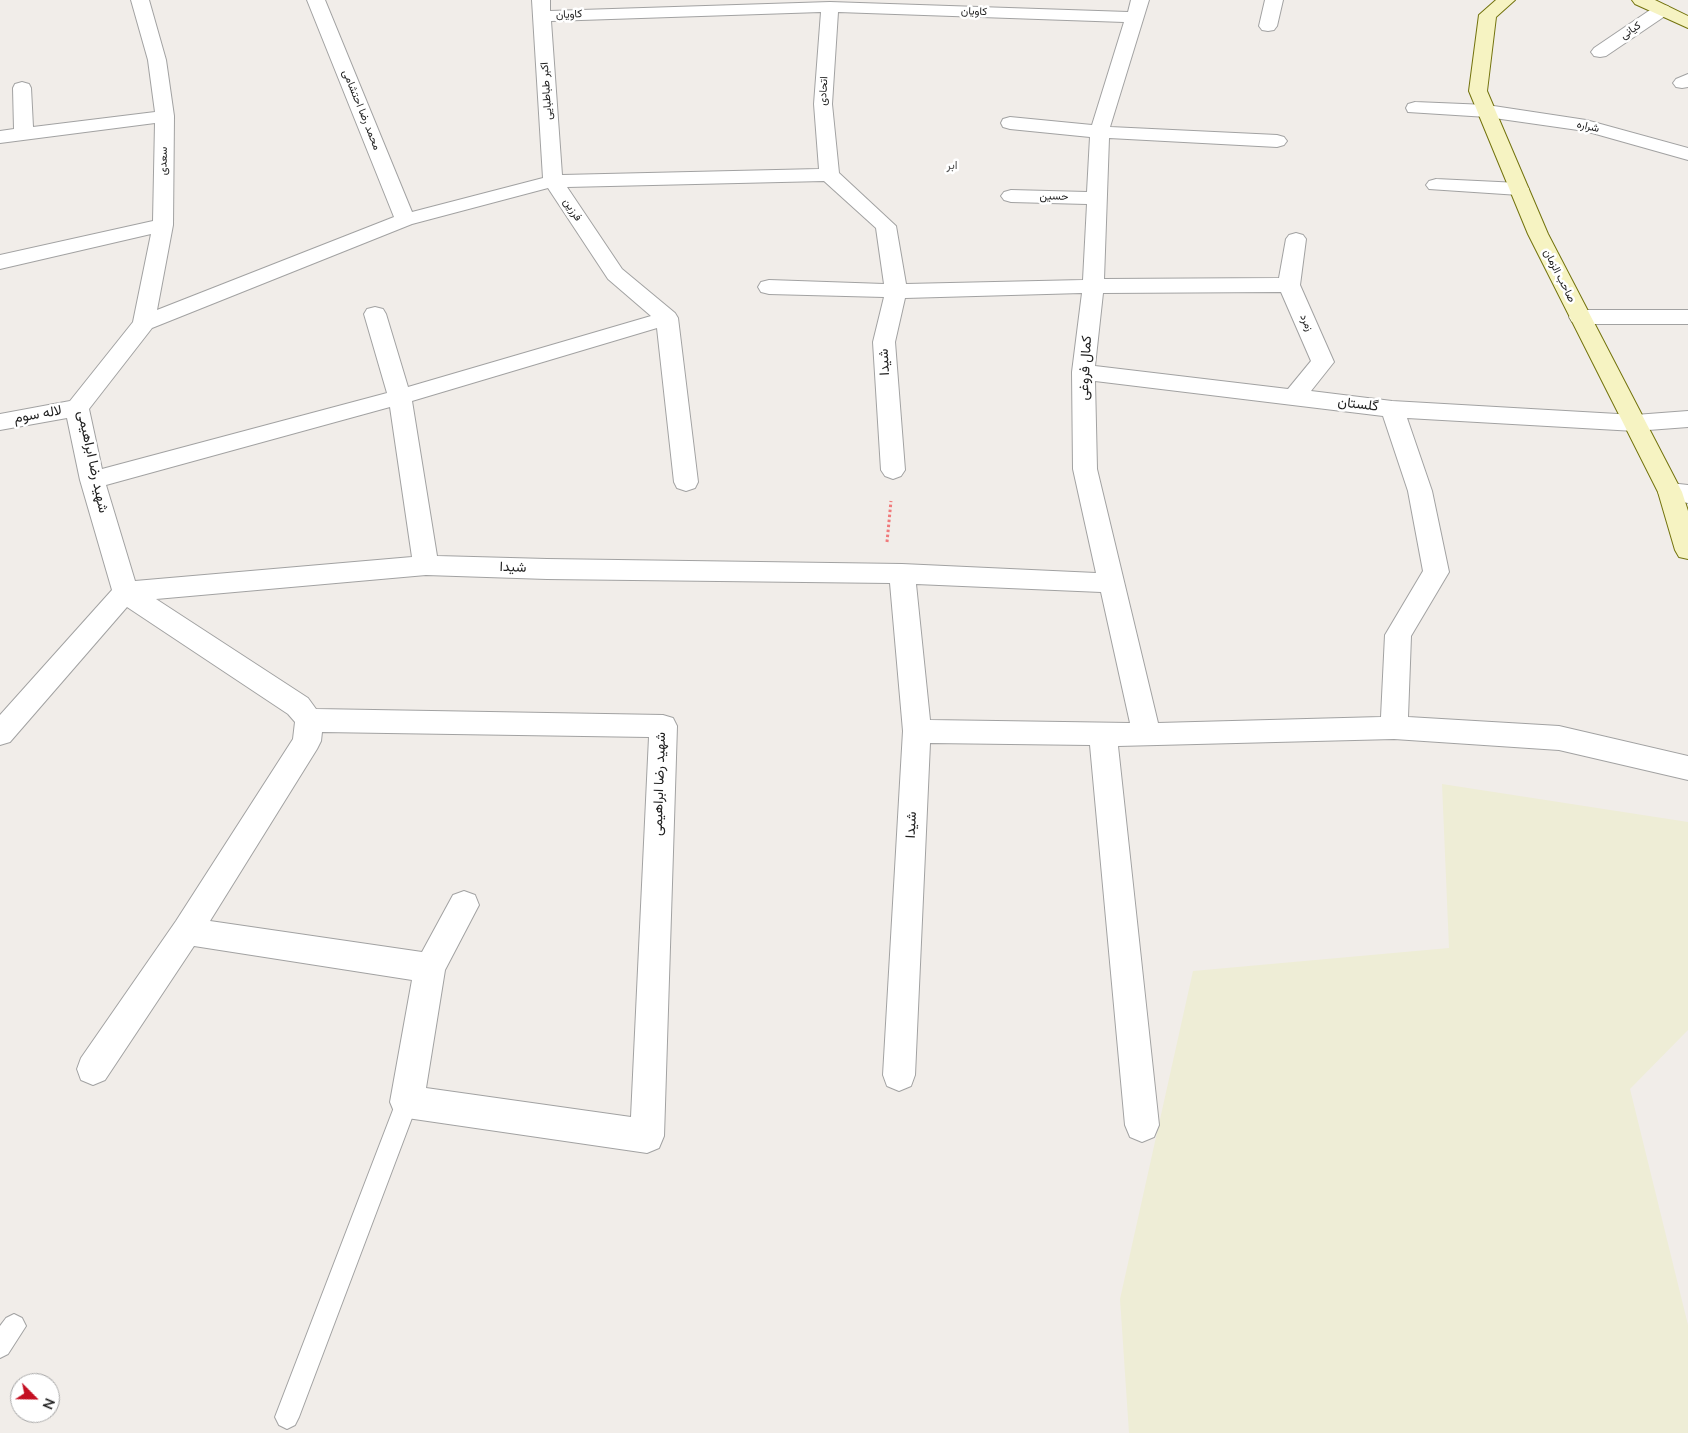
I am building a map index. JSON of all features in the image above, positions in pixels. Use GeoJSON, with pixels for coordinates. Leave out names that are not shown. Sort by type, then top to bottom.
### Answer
{"type":"FeatureCollection","features":[{"type":"Feature","properties":{"kind":"street","name":"سعدی"},"geometry":{"type":"LineString","coordinates":[[140,0],[156,60],[165,116],[163,225],[144,323]]}},
{"type":"Feature","properties":{"kind":"street","name":"محمد رضا احتشامی"},"geometry":{"type":"LineString","coordinates":[[316,0],[405,220]]}},
{"type":"Feature","properties":{"kind":"street"},"geometry":{"type":"LineString","coordinates":[[1268,26],[1274,0]]}},
{"type":"Feature","properties":{"kind":"street","name":"صاحب الزمان"},"geometry":{"type":"LineString","coordinates":[[1506,0],[1488,15],[1478,90],[1538,234],[1635,423],[1679,493],[1688,550]]}},
{"type":"Feature","properties":{"kind":"street"},"geometry":{"type":"LineString","coordinates":[[1641,0],[1688,23]]}},
{"type":"Feature","properties":{"kind":"street","name":"اتحادی"},"geometry":{"type":"LineString","coordinates":[[828,175],[823,104],[830,7]]}},
{"type":"Feature","properties":{"kind":"street","name":"کاویان"},"geometry":{"type":"LineString","coordinates":[[541,8],[1138,8]]}},
{"type":"Feature","properties":{"kind":"street","name":"اکبر طباطبایی"},"geometry":{"type":"LineString","coordinates":[[541,8],[553,181]]}},
{"type":"Feature","properties":{"kind":"street","name":"کمال فروغی"},"geometry":{"type":"LineString","coordinates":[[1138,8],[1103,115],[1100,132],[1093,286],[1083,372],[1084,469],[1147,735]]}},
{"type":"Feature","properties":{"kind":"street","name":"کیانی"},"geometry":{"type":"LineString","coordinates":[[1600,52],[1662,10]]}},
{"type":"Feature","properties":{"kind":"street"},"geometry":{"type":"LineString","coordinates":[[22,88],[24,134]]}},
{"type":"Feature","properties":{"kind":"street","name":"شراره"},"geometry":{"type":"LineString","coordinates":[[1415,108],[1487,111],[1586,126],[1688,154]]}},
{"type":"Feature","properties":{"kind":"street"},"geometry":{"type":"LineString","coordinates":[[0,137],[165,116]]}},
{"type":"Feature","properties":{"kind":"street"},"geometry":{"type":"LineString","coordinates":[[1010,123],[1100,132],[1276,141]]}},
{"type":"Feature","properties":{"kind":"street","name":"فرزین"},"geometry":{"type":"LineString","coordinates":[[553,181],[828,175]]}},
{"type":"Feature","properties":{"kind":"street","name":"شیدا"},"geometry":{"type":"LineString","coordinates":[[828,175],[886,226],[896,291],[884,342],[893,470]]}},
{"type":"Feature","properties":{"kind":"street"},"geometry":{"type":"LineString","coordinates":[[144,323],[405,220],[553,181]]}},
{"type":"Feature","properties":{"kind":"street","name":"فرزین"},"geometry":{"type":"LineString","coordinates":[[553,181],[616,274],[667,318]]}},
{"type":"Feature","properties":{"kind":"street"},"geometry":{"type":"LineString","coordinates":[[1436,185],[1519,189]]}},
{"type":"Feature","properties":{"kind":"street","name":"حسین"},"geometry":{"type":"LineString","coordinates":[[1011,196],[1096,198]]}},
{"type":"Feature","properties":{"kind":"street"},"geometry":{"type":"LineString","coordinates":[[0,262],[163,225]]}},
{"type":"Feature","properties":{"kind":"street"},"geometry":{"type":"LineString","coordinates":[[769,287],[896,291],[1093,286],[1289,285],[1296,238]]}},
{"type":"Feature","properties":{"kind":"street","name":"زمرد"},"geometry":{"type":"LineString","coordinates":[[1289,285],[1323,362],[1294,397]]}},
{"type":"Feature","properties":{"kind":"street"},"geometry":{"type":"LineString","coordinates":[[375,314],[400,397],[426,565]]}},
{"type":"Feature","properties":{"kind":"street"},"geometry":{"type":"LineString","coordinates":[[1580,317],[1688,317]]}},
{"type":"Feature","properties":{"kind":"street"},"geometry":{"type":"LineString","coordinates":[[92,480],[400,397],[667,318],[686,482]]}},
{"type":"Feature","properties":{"kind":"street","name":"شهید رضا ابراهیمی"},"geometry":{"type":"LineString","coordinates":[[126,592],[92,480],[77,408],[144,323]]}},
{"type":"Feature","properties":{"kind":"street","name":"گلستان"},"geometry":{"type":"LineString","coordinates":[[1083,372],[1392,409],[1635,423],[1688,419]]}},
{"type":"Feature","properties":{"kind":"street","name":"لاله سوم"},"geometry":{"type":"LineString","coordinates":[[0,422],[77,408]]}},
{"type":"Feature","properties":{"kind":"street"},"geometry":{"type":"LineString","coordinates":[[1392,409],[1420,491],[1436,572],[1398,635],[1394,728]]}},
{"type":"Feature","properties":{"kind":"street","name":"شیدا"},"geometry":{"type":"LineString","coordinates":[[126,592],[426,565],[547,569],[902,574],[917,731],[899,1076]]}},
{"type":"Feature","properties":{"kind":"street"},"geometry":{"type":"LineString","coordinates":[[902,574],[1112,583]]}},
{"type":"Feature","properties":{"kind":"street"},"geometry":{"type":"LineString","coordinates":[[0,734],[126,592],[298,706],[309,720],[307,741],[187,930],[93,1069]]}},
{"type":"Feature","properties":{"kind":"street","name":"شهید رضا ابراهیمی"},"geometry":{"type":"LineString","coordinates":[[309,720],[662,726],[647,1136],[407,1102]]}},
{"type":"Feature","properties":{"kind":"street"},"geometry":{"type":"LineString","coordinates":[[917,731],[1147,735],[1394,728],[1559,738],[1688,768]]}},
{"type":"Feature","properties":{"kind":"street"},"geometry":{"type":"LineString","coordinates":[[1103,734],[1142,1125]]}},
{"type":"Feature","properties":{"kind":"street"},"geometry":{"type":"LineString","coordinates":[[407,1102],[430,968],[464,904]]}},
{"type":"Feature","properties":{"kind":"street"},"geometry":{"type":"LineString","coordinates":[[187,930],[430,968]]}},
{"type":"Feature","properties":{"kind":"lane"},"geometry":{"type":"LineString","coordinates":[[287,1417],[407,1102]]}},
{"type":"Feature","properties":{"kind":"lane"},"geometry":{"type":"LineString","coordinates":[[0,1346],[14,1326]]}},
{"type":"Feature","properties":{"kind":"path"},"geometry":{"type":"LineString","coordinates":[[893,470],[887,542],[902,574]]}},
{"type":"Feature","properties":{"kind":"green space"},"geometry":{"type":"Polygon","coordinates":[[[1442,784],[1688,822],[1688,1030],[1630,1089],[1688,1325],[1688,1433],[1129,1433],[1120,1299],[1193,971],[1449,948],[1442,784]]]}},
{"type":"Feature","properties":{"kind":"district","name":"ابر"},"geometry":{"type":"Point","coordinates":[952,166]}}]}
